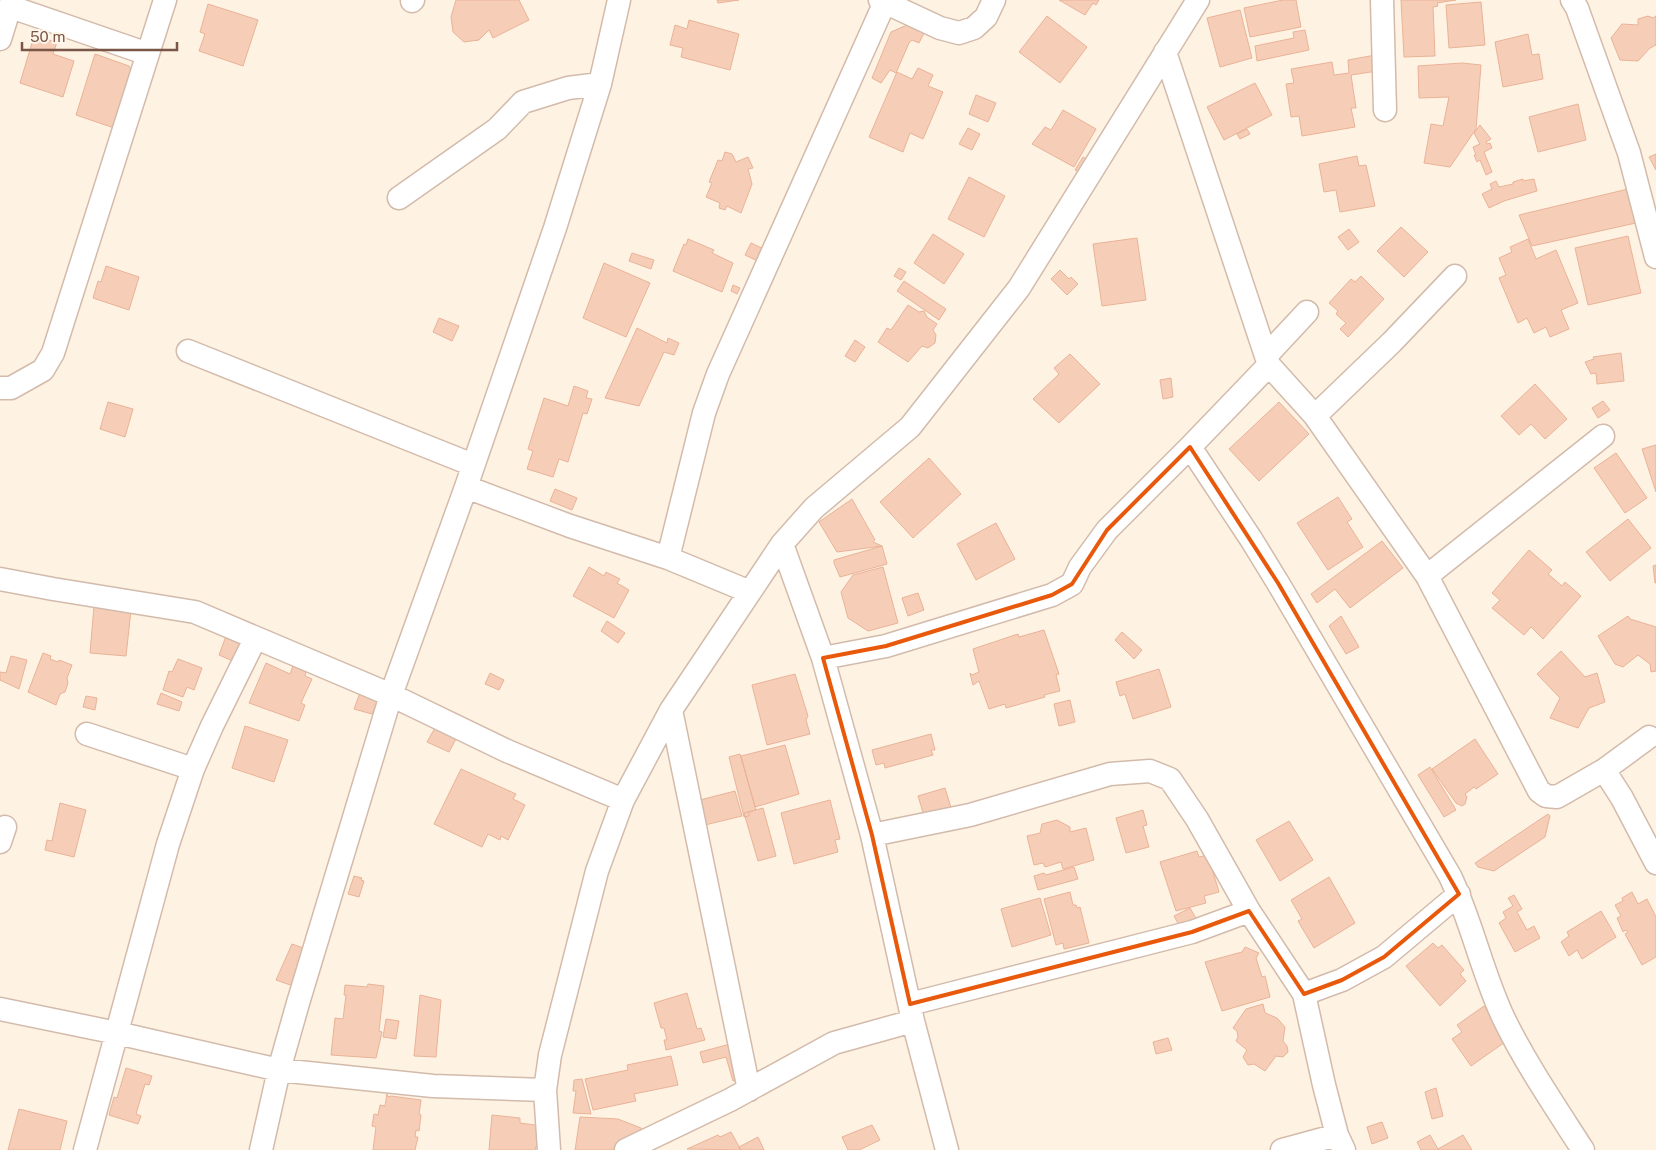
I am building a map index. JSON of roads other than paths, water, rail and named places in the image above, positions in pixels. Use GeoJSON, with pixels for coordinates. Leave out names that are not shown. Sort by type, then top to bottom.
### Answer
{"type":"FeatureCollection","features":[{"type":"Feature","properties":{"kind":"street"},"geometry":{"type":"LineString","coordinates":[[0,388],[11,388],[43,370],[54,353],[165,0]]}},
{"type":"Feature","properties":{"kind":"street"},"geometry":{"type":"LineString","coordinates":[[261,1150],[279,1070],[391,694],[470,476],[555,228],[600,84],[619,0]]}},
{"type":"Feature","properties":{"kind":"street"},"geometry":{"type":"LineString","coordinates":[[668,558],[704,413],[718,374],[882,1],[940,28],[959,32],[974,28],[986,17],[994,0]]}},
{"type":"Feature","properties":{"kind":"street"},"geometry":{"type":"LineString","coordinates":[[549,1150],[545,1090],[550,1056],[597,871],[623,800],[671,710],[782,544],[814,508],[910,427],[1019,288],[1198,0]]}},
{"type":"Feature","properties":{"kind":"street"},"geometry":{"type":"LineString","coordinates":[[1382,0],[1386,110]]}},
{"type":"Feature","properties":{"kind":"street"},"geometry":{"type":"LineString","coordinates":[[1572,0],[1577,8],[1629,153],[1656,257]]}},
{"type":"Feature","properties":{"kind":"street"},"geometry":{"type":"LineString","coordinates":[[0,39],[9,2],[148,54]]}},
{"type":"Feature","properties":{"kind":"street"},"geometry":{"type":"LineString","coordinates":[[1165,52],[1268,361],[1315,416],[1427,576],[1539,791],[1546,796],[1557,797],[1604,770],[1649,737]]}},
{"type":"Feature","properties":{"kind":"street"},"geometry":{"type":"LineString","coordinates":[[399,198],[497,129],[523,102],[568,88],[600,84]]}},
{"type":"Feature","properties":{"kind":"street"},"geometry":{"type":"LineString","coordinates":[[1315,416],[1415,319],[1455,276]]}},
{"type":"Feature","properties":{"kind":"street"},"geometry":{"type":"LineString","coordinates":[[823,658],[886,646],[1052,595],[1072,584],[1080,567],[1107,530],[1190,447],[1268,361],[1306,312]]}},
{"type":"Feature","properties":{"kind":"street"},"geometry":{"type":"LineString","coordinates":[[188,351],[470,476],[570,526],[668,558],[750,592]]}},
{"type":"Feature","properties":{"kind":"street"},"geometry":{"type":"LineString","coordinates":[[1427,576],[1603,436]]}},
{"type":"Feature","properties":{"kind":"street"},"geometry":{"type":"LineString","coordinates":[[1190,447],[1278,583],[1450,876],[1459,894],[1504,1020],[1544,1089],[1583,1150]]}},
{"type":"Feature","properties":{"kind":"street"},"geometry":{"type":"LineString","coordinates":[[782,544],[823,658],[872,835],[912,1013],[947,1150]]}},
{"type":"Feature","properties":{"kind":"street"},"geometry":{"type":"LineString","coordinates":[[0,579],[196,612],[255,639],[391,694],[507,751],[623,800]]}},
{"type":"Feature","properties":{"kind":"street"},"geometry":{"type":"LineString","coordinates":[[85,1150],[168,844],[193,769],[255,639]]}},
{"type":"Feature","properties":{"kind":"street"},"geometry":{"type":"LineString","coordinates":[[671,710],[749,1090]]}},
{"type":"Feature","properties":{"kind":"street"},"geometry":{"type":"LineString","coordinates":[[87,734],[193,769]]}},
{"type":"Feature","properties":{"kind":"street"},"geometry":{"type":"LineString","coordinates":[[1604,770],[1622,798],[1656,863]]}},
{"type":"Feature","properties":{"kind":"street"},"geometry":{"type":"LineString","coordinates":[[872,835],[970,815],[1110,774],[1150,771],[1170,779],[1197,819],[1249,911],[1304,994],[1340,1143],[1282,1150]]}},
{"type":"Feature","properties":{"kind":"street"},"geometry":{"type":"LineString","coordinates":[[1304,994],[1342,980],[1384,958],[1459,894]]}},
{"type":"Feature","properties":{"kind":"street"},"geometry":{"type":"LineString","coordinates":[[626,1150],[749,1090],[834,1042],[912,1013],[1192,932],[1249,911]]}},
{"type":"Feature","properties":{"kind":"street"},"geometry":{"type":"LineString","coordinates":[[0,1009],[117,1033],[279,1070],[433,1086],[545,1090]]}}]}
